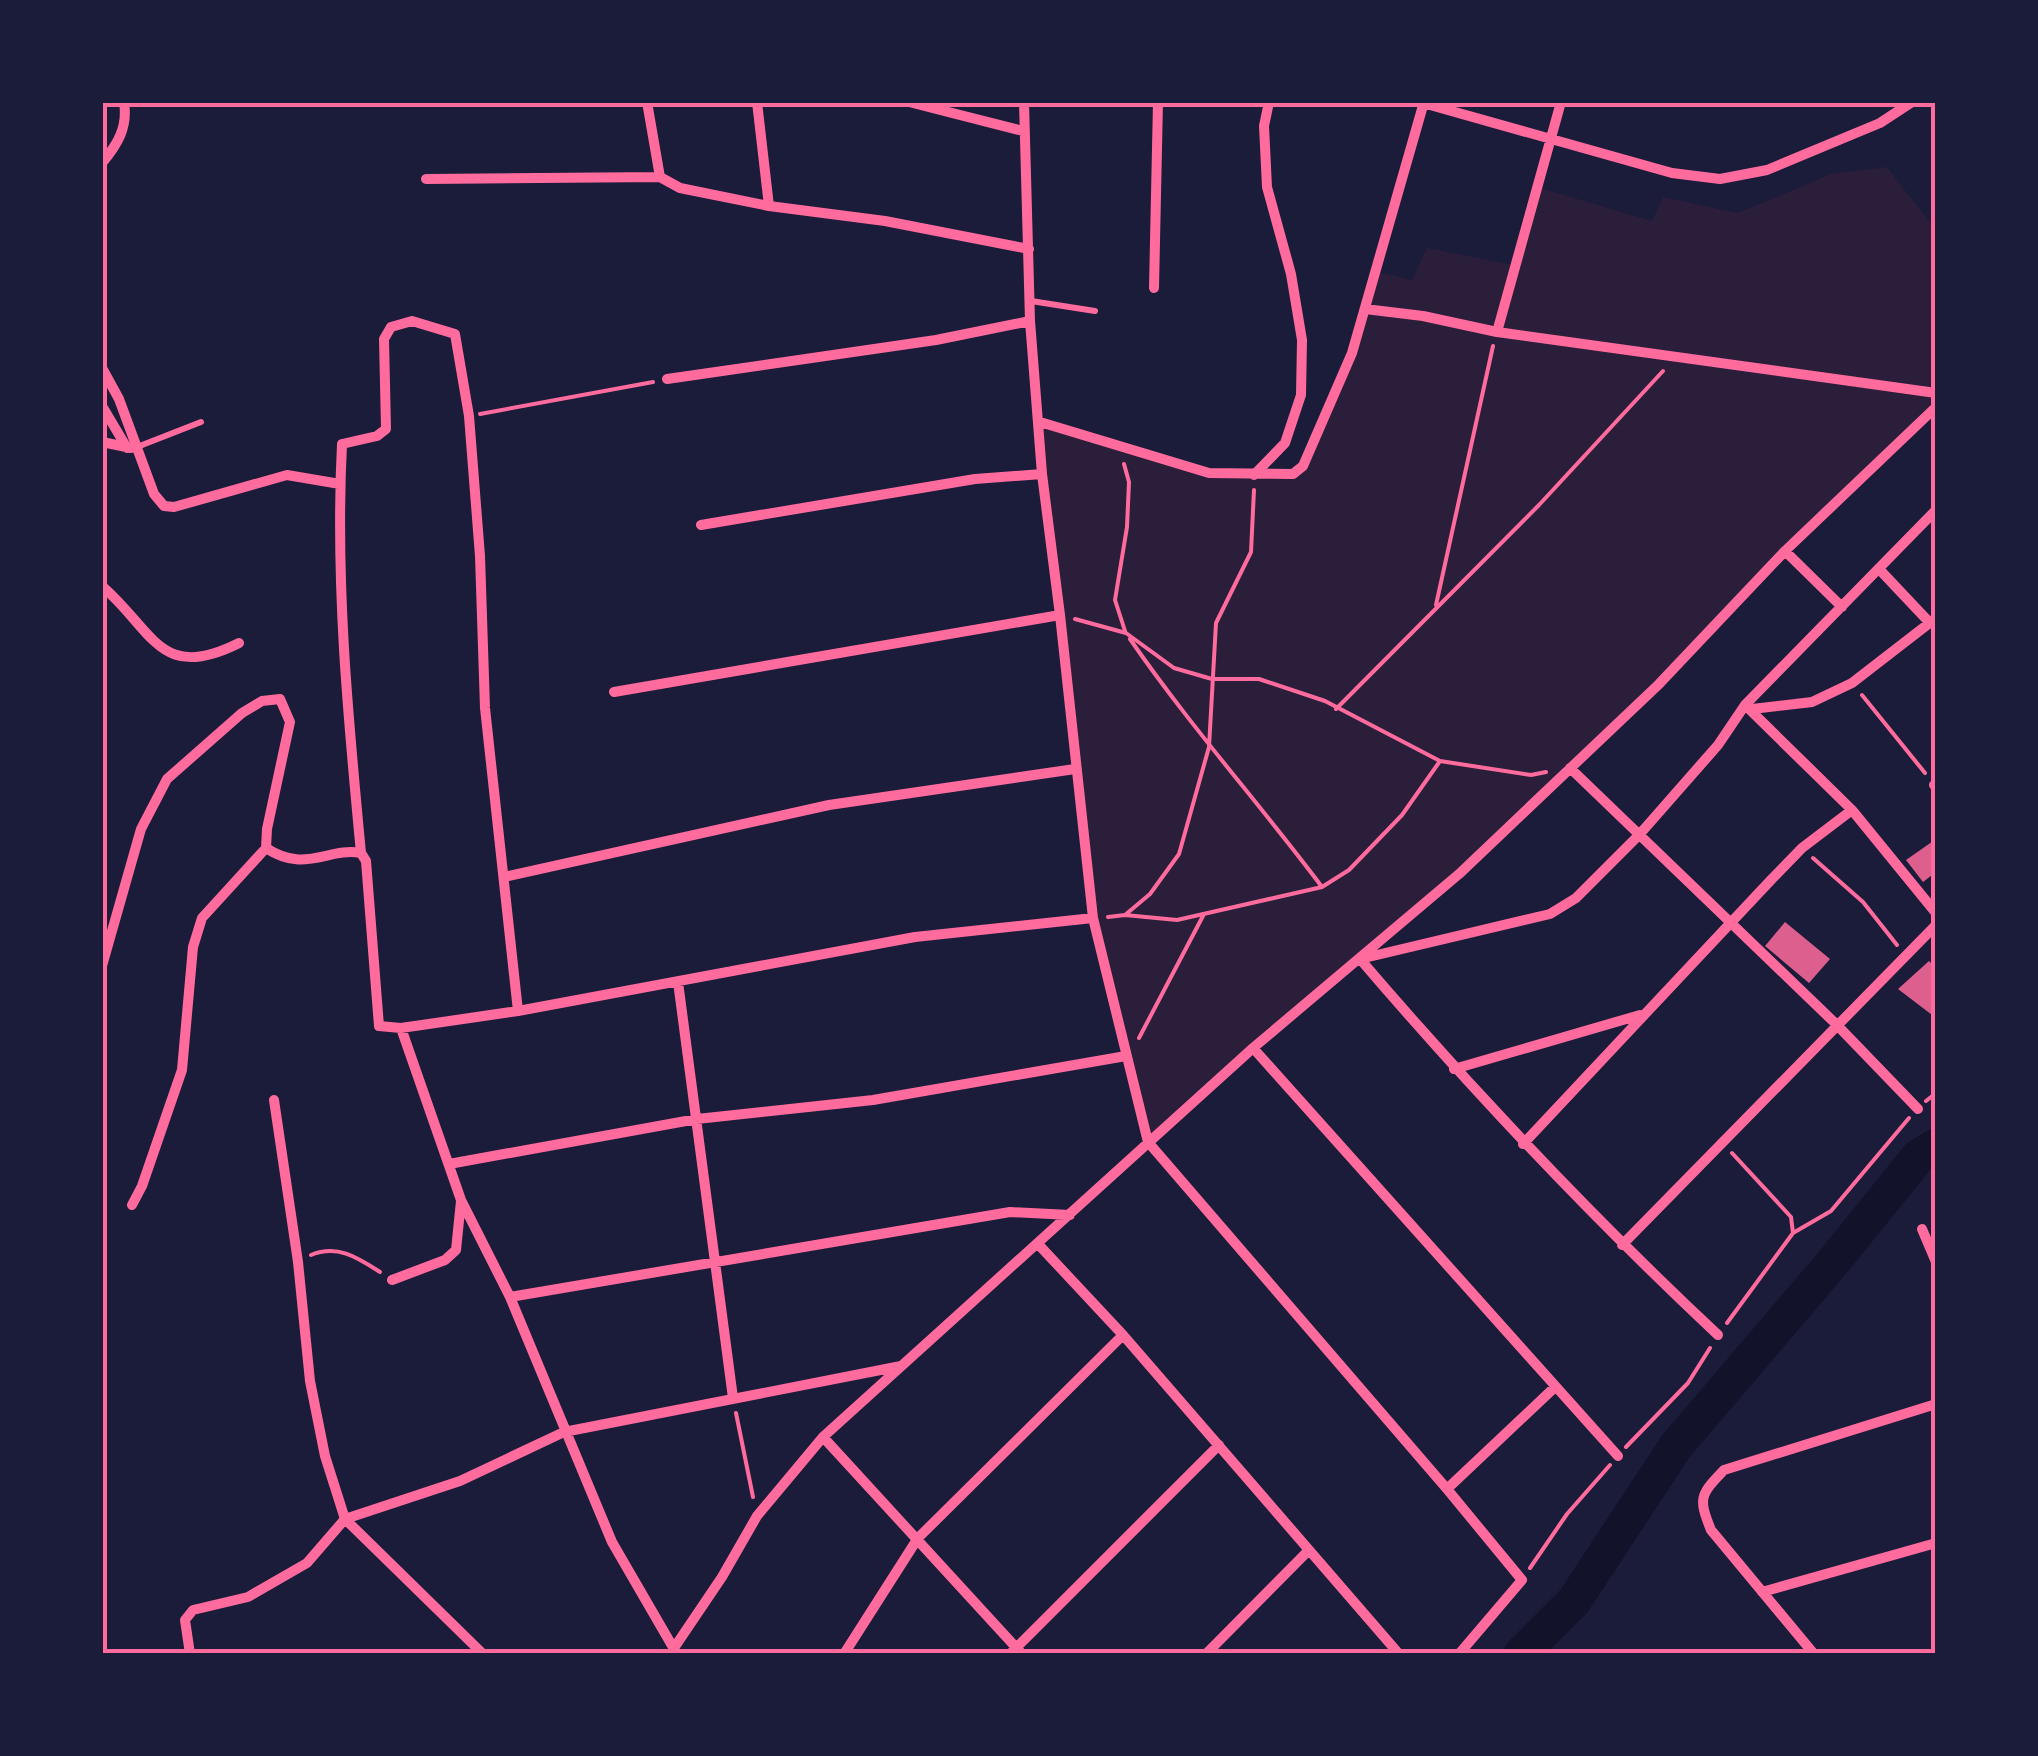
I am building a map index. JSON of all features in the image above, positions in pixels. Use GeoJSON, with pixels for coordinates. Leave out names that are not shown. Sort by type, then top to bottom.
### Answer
{"type":"FeatureCollection","features":[{"type":"Feature","properties":{"kind":"street"},"geometry":{"type":"LineString","coordinates":[[102,163],[118,144],[126,118],[124,102]]}},
{"type":"Feature","properties":{"kind":"street"},"geometry":{"type":"LineString","coordinates":[[647,102],[664,180]]}},
{"type":"Feature","properties":{"kind":"street"},"geometry":{"type":"LineString","coordinates":[[758,102],[770,206]]}},
{"type":"Feature","properties":{"kind":"street"},"geometry":{"type":"LineString","coordinates":[[909,102],[1023,131]]}},
{"type":"Feature","properties":{"kind":"street"},"geometry":{"type":"LineString","coordinates":[[1024,102],[1030,321],[1042,474],[1092,918],[1148,1142],[1522,1580],[1460,1654]]}},
{"type":"Feature","properties":{"kind":"street"},"geometry":{"type":"LineString","coordinates":[[1154,288],[1158,102]]}},
{"type":"Feature","properties":{"kind":"street"},"geometry":{"type":"LineString","coordinates":[[1254,476],[1285,443],[1301,395],[1302,340],[1291,274],[1267,187],[1264,126],[1269,102]]}},
{"type":"Feature","properties":{"kind":"street"},"geometry":{"type":"LineString","coordinates":[[1496,332],[1561,102]]}},
{"type":"Feature","properties":{"kind":"street"},"geometry":{"type":"LineString","coordinates":[[1040,422],[1209,473],[1293,474],[1303,466],[1352,352],[1423,103],[1672,173],[1720,179],[1768,170],[1880,123],[1912,102]]}},
{"type":"Feature","properties":{"kind":"street"},"geometry":{"type":"LineString","coordinates":[[426,179],[664,180],[770,206],[885,221],[1030,249]]}},
{"type":"Feature","properties":{"kind":"street"},"geometry":{"type":"LineString","coordinates":[[1365,309],[1496,332],[1936,393]]}},
{"type":"Feature","properties":{"kind":"street"},"geometry":{"type":"LineString","coordinates":[[668,379],[936,340],[1030,321]]}},
{"type":"Feature","properties":{"kind":"street"},"geometry":{"type":"LineString","coordinates":[[360,853],[343,664],[342,444],[377,436],[386,428],[384,339],[390,328],[412,322],[455,334],[470,416],[485,708],[518,1011]]}},
{"type":"Feature","properties":{"kind":"street"},"geometry":{"type":"LineString","coordinates":[[102,368],[119,399],[132,448]]}},
{"type":"Feature","properties":{"kind":"street"},"geometry":{"type":"LineString","coordinates":[[102,406],[132,448],[164,506],[174,507],[287,475],[340,484]]}},
{"type":"Feature","properties":{"kind":"street"},"geometry":{"type":"LineString","coordinates":[[401,1028],[461,1200],[510,1297],[612,1542],[672,1651],[757,1516],[823,1437],[1253,1048],[1459,874],[1659,684],[1785,551],[1936,407]]}},
{"type":"Feature","properties":{"kind":"street"},"geometry":{"type":"LineString","coordinates":[[102,442],[132,448]]}},
{"type":"Feature","properties":{"kind":"street"},"geometry":{"type":"LineString","coordinates":[[701,525],[975,479],[1042,474]]}},
{"type":"Feature","properties":{"kind":"street"},"geometry":{"type":"LineString","coordinates":[[1360,959],[1550,914],[1576,898],[1639,836],[1748,707],[1936,510]]}},
{"type":"Feature","properties":{"kind":"street"},"geometry":{"type":"LineString","coordinates":[[1785,551],[1842,607]]}},
{"type":"Feature","properties":{"kind":"street"},"geometry":{"type":"LineString","coordinates":[[1748,707],[1812,702],[1852,683],[1933,620],[1879,569]]}},
{"type":"Feature","properties":{"kind":"street"},"geometry":{"type":"LineString","coordinates":[[102,586],[160,646],[176,657],[196,659],[215,655],[239,643]]}},
{"type":"Feature","properties":{"kind":"street"},"geometry":{"type":"LineString","coordinates":[[614,692],[1060,615]]}},
{"type":"Feature","properties":{"kind":"street"},"geometry":{"type":"LineString","coordinates":[[102,966],[142,829],[167,779],[242,713],[262,701],[280,698],[290,722],[266,829],[266,848],[202,918],[192,948],[182,1070],[132,1205]]}},
{"type":"Feature","properties":{"kind":"street"},"geometry":{"type":"LineString","coordinates":[[1748,707],[1852,810],[1936,913]]}},
{"type":"Feature","properties":{"kind":"street"},"geometry":{"type":"LineString","coordinates":[[1570,768],[1836,1024],[1918,1109]]}},
{"type":"Feature","properties":{"kind":"street"},"geometry":{"type":"LineString","coordinates":[[504,876],[829,805],[1075,769]]}},
{"type":"Feature","properties":{"kind":"street"},"geometry":{"type":"LineString","coordinates":[[1523,1144],[1730,921],[1802,848],[1852,810]]}},
{"type":"Feature","properties":{"kind":"street"},"geometry":{"type":"LineString","coordinates":[[266,848],[281,858],[322,860],[354,851],[366,860],[378,1026],[401,1028],[518,1011],[915,937],[1092,918]]}},
{"type":"Feature","properties":{"kind":"street"},"geometry":{"type":"LineString","coordinates":[[1622,1245],[1936,925]]}},
{"type":"Feature","properties":{"kind":"street"},"geometry":{"type":"LineString","coordinates":[[1360,959],[1523,1144],[1718,1335]]}},
{"type":"Feature","properties":{"kind":"street"},"geometry":{"type":"LineString","coordinates":[[678,982],[733,1398]]}},
{"type":"Feature","properties":{"kind":"street"},"geometry":{"type":"LineString","coordinates":[[1454,1069],[1645,1014]]}},
{"type":"Feature","properties":{"kind":"street"},"geometry":{"type":"LineString","coordinates":[[1253,1048],[1618,1456]]}},
{"type":"Feature","properties":{"kind":"street"},"geometry":{"type":"LineString","coordinates":[[449,1164],[697,1119],[872,1100],[1126,1056]]}},
{"type":"Feature","properties":{"kind":"street"},"geometry":{"type":"LineString","coordinates":[[274,1100],[316,1419],[345,1519],[484,1654]]}},
{"type":"Feature","properties":{"kind":"street"},"geometry":{"type":"LineString","coordinates":[[392,1280],[445,1260],[456,1250],[461,1200]]}},
{"type":"Feature","properties":{"kind":"street"},"geometry":{"type":"LineString","coordinates":[[510,1297],[1010,1212],[1071,1215]]}},
{"type":"Feature","properties":{"kind":"street"},"geometry":{"type":"LineString","coordinates":[[1922,1229],[1936,1262]]}},
{"type":"Feature","properties":{"kind":"street"},"geometry":{"type":"LineString","coordinates":[[1038,1244],[1219,1444],[1393,1651]]}},
{"type":"Feature","properties":{"kind":"street"},"geometry":{"type":"LineString","coordinates":[[844,1654],[918,1538],[1123,1335]]}},
{"type":"Feature","properties":{"kind":"street"},"geometry":{"type":"LineString","coordinates":[[190,1654],[185,1620],[193,1610],[248,1597],[307,1563],[345,1519],[460,1480],[564,1432],[902,1366]]}},
{"type":"Feature","properties":{"kind":"street"},"geometry":{"type":"LineString","coordinates":[[1447,1489],[1556,1387]]}},
{"type":"Feature","properties":{"kind":"street"},"geometry":{"type":"LineString","coordinates":[[1814,1654],[1711,1530],[1702,1506],[1704,1490],[1724,1470],[1936,1404]]}},
{"type":"Feature","properties":{"kind":"street"},"geometry":{"type":"LineString","coordinates":[[823,1437],[1016,1651],[1219,1444]]}},
{"type":"Feature","properties":{"kind":"street"},"geometry":{"type":"LineString","coordinates":[[1762,1592],[1936,1544]]}},
{"type":"Feature","properties":{"kind":"street"},"geometry":{"type":"LineString","coordinates":[[1206,1654],[1310,1550]]}},
{"type":"Feature","properties":{"kind":"lane"},"geometry":{"type":"LineString","coordinates":[[1030,301],[1095,312]]}},
{"type":"Feature","properties":{"kind":"lane"},"geometry":{"type":"LineString","coordinates":[[132,448],[201,422]]}},
{"type":"Feature","properties":{"kind":"path"},"geometry":{"type":"LineString","coordinates":[[1436,606],[1496,332]]}},
{"type":"Feature","properties":{"kind":"path"},"geometry":{"type":"LineString","coordinates":[[1336,709],[1540,504],[1675,358]]}},
{"type":"Feature","properties":{"kind":"path"},"geometry":{"type":"LineString","coordinates":[[470,416],[668,379]]}},
{"type":"Feature","properties":{"kind":"path"},"geometry":{"type":"LineString","coordinates":[[1119,445],[1129,482],[1115,600],[1126,633],[1176,706],[1270,817],[1322,887]]}},
{"type":"Feature","properties":{"kind":"path"},"geometry":{"type":"LineString","coordinates":[[1125,915],[1150,894],[1179,854],[1209,747],[1216,623],[1251,552],[1254,476]]}},
{"type":"Feature","properties":{"kind":"path"},"geometry":{"type":"LineString","coordinates":[[1060,615],[1126,633],[1174,668],[1212,679],[1259,679],[1325,701],[1440,761],[1531,775],[1570,768]]}},
{"type":"Feature","properties":{"kind":"path"},"geometry":{"type":"LineString","coordinates":[[1852,683],[1935,785]]}},
{"type":"Feature","properties":{"kind":"path"},"geometry":{"type":"LineString","coordinates":[[1092,918],[1125,915],[1177,920],[1322,887],[1349,870],[1402,815],[1440,761]]}},
{"type":"Feature","properties":{"kind":"path"},"geometry":{"type":"LineString","coordinates":[[1802,848],[1863,902],[1905,955]]}},
{"type":"Feature","properties":{"kind":"path"},"geometry":{"type":"LineString","coordinates":[[1126,1056],[1143,1033],[1204,914]]}},
{"type":"Feature","properties":{"kind":"path"},"geometry":{"type":"LineString","coordinates":[[1792,1233],[1831,1211],[1936,1093]]}},
{"type":"Feature","properties":{"kind":"path"},"geometry":{"type":"LineString","coordinates":[[1722,1143],[1791,1217]]}},
{"type":"Feature","properties":{"kind":"path"},"geometry":{"type":"LineString","coordinates":[[298,1262],[318,1252],[335,1250],[354,1256],[392,1280]]}},
{"type":"Feature","properties":{"kind":"path"},"geometry":{"type":"LineString","coordinates":[[733,1398],[757,1516]]}},
{"type":"Feature","properties":{"kind":"path"},"geometry":{"type":"LineString","coordinates":[[1522,1580],[1567,1514],[1618,1456]]}},
{"type":"Feature","properties":{"kind":"shaded area"},"geometry":{"type":"Polygon","coordinates":[[[1887,167],[1935,229],[1935,407],[1659,684],[1459,874],[1148,1142],[1093,918],[1040,422],[1209,473],[1293,474],[1303,466],[1352,353],[1374,271],[1412,280],[1427,248],[1514,265],[1537,187],[1652,221],[1663,197],[1738,213],[1831,174],[1887,167]]]}},
{"type":"Feature","properties":{"kind":"building"},"geometry":{"type":"Polygon","coordinates":[[[1936,839],[1936,872],[1923,882],[1906,860],[1936,839]]]}},
{"type":"Feature","properties":{"kind":"building"},"geometry":{"type":"Polygon","coordinates":[[[1785,922],[1830,959],[1809,983],[1765,946],[1785,922]]]}},
{"type":"Feature","properties":{"kind":"building"},"geometry":{"type":"Polygon","coordinates":[[[1929,961],[1936,968],[1936,1018],[1898,989],[1929,961]]]}},
{"type":"Feature","properties":{"kind":"waterway"},"geometry":{"type":"LineString","coordinates":[[1521,1654],[1574,1601],[1676,1446],[1918,1157],[1936,1146]]}}]}
